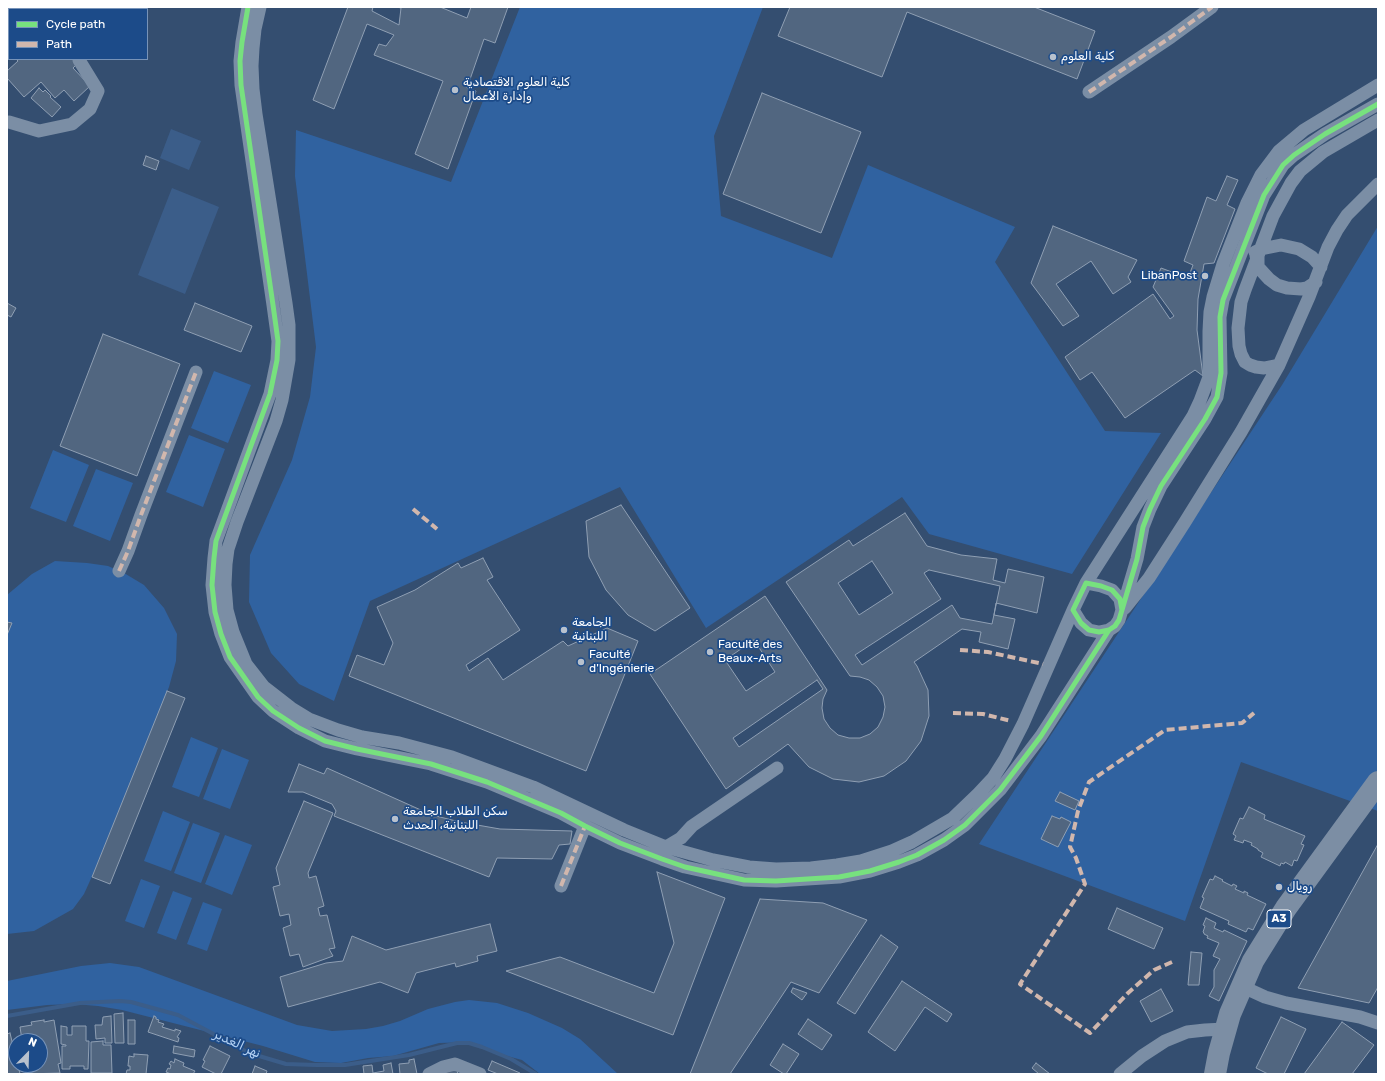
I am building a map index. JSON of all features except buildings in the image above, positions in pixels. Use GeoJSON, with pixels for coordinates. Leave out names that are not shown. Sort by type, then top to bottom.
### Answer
{"type":"FeatureCollection","features":[{"type":"Feature","properties":{"kind":"highway","name":"A3"},"geometry":{"type":"LineString","coordinates":[[1215,1074],[1225,1029],[1230,1014],[1253,961],[1286,908],[1378,782]]}},
{"type":"Feature","properties":{"kind":"street"},"geometry":{"type":"LineString","coordinates":[[248,7],[240,61],[241,86],[277,334],[277,360],[270,394],[216,541],[212,585],[215,612],[221,634],[230,657],[258,697],[279,715],[307,725],[338,730],[362,737],[399,743],[452,757],[533,787],[617,827],[664,853],[685,867],[744,880],[776,881],[839,877],[870,871],[917,855],[944,840],[965,825],[1000,790],[1041,736],[1109,630]]}},
{"type":"Feature","properties":{"kind":"street"},"geometry":{"type":"LineString","coordinates":[[260,7],[255,28],[252,66],[260,143],[289,325],[289,360],[282,400],[276,421],[228,549],[225,591],[227,610],[233,632],[246,664],[264,687],[291,708],[307,725],[325,740],[358,749],[404,758],[450,770],[487,782],[529,799],[585,826],[664,853],[749,867],[811,868],[838,866],[861,861],[892,851],[912,842],[953,818],[993,778],[1005,759],[1023,724],[1086,584],[1198,406],[1209,377],[1210,312],[1222,269],[1250,196],[1261,175],[1279,151],[1304,130],[1378,86]]}},
{"type":"Feature","properties":{"kind":"street"},"geometry":{"type":"LineString","coordinates":[[1089,92],[1171,37],[1212,7]]}},
{"type":"Feature","properties":{"kind":"street"},"geometry":{"type":"LineString","coordinates":[[8,121],[39,131],[72,124],[90,109],[98,91],[79,60]]}},
{"type":"Feature","properties":{"kind":"street"},"geometry":{"type":"LineString","coordinates":[[1073,610],[1081,623],[1089,630],[1099,632],[1109,630],[1115,626],[1119,620],[1150,509],[1161,486],[1205,419],[1217,397],[1221,373],[1220,317],[1223,300],[1264,195],[1283,165],[1309,144],[1378,104]]}},
{"type":"Feature","properties":{"kind":"street"},"geometry":{"type":"LineString","coordinates":[[1279,365],[1264,368],[1250,365],[1245,362],[1239,346],[1238,328],[1241,302],[1257,253],[1282,198],[1300,171],[1323,152],[1378,120]]}},
{"type":"Feature","properties":{"kind":"street"},"geometry":{"type":"LineString","coordinates":[[248,136],[260,143]]}},
{"type":"Feature","properties":{"kind":"street"},"geometry":{"type":"LineString","coordinates":[[1122,612],[1149,578],[1166,552],[1241,432],[1279,365],[1316,282],[1332,238],[1351,210],[1378,184]]}},
{"type":"Feature","properties":{"kind":"street"},"geometry":{"type":"LineString","coordinates":[[1241,218],[1247,237],[1257,253],[1258,267],[1268,280],[1286,288],[1301,289],[1307,288],[1316,282]]}},
{"type":"Feature","properties":{"kind":"street"},"geometry":{"type":"LineString","coordinates":[[1222,269],[1239,259],[1281,245],[1299,249],[1312,257],[1321,267]]}},
{"type":"Feature","properties":{"kind":"street"},"geometry":{"type":"LineString","coordinates":[[119,571],[196,372]]}},
{"type":"Feature","properties":{"kind":"street"},"geometry":{"type":"LineString","coordinates":[[1086,584],[1101,586],[1112,590],[1120,599],[1122,612]]}},
{"type":"Feature","properties":{"kind":"street"},"geometry":{"type":"LineString","coordinates":[[358,749],[362,737]]}},
{"type":"Feature","properties":{"kind":"street"},"geometry":{"type":"LineString","coordinates":[[664,853],[692,826],[777,768]]}},
{"type":"Feature","properties":{"kind":"street"},"geometry":{"type":"LineString","coordinates":[[561,886],[585,826]]}},
{"type":"Feature","properties":{"kind":"street"},"geometry":{"type":"LineString","coordinates":[[1241,986],[1265,997],[1286,1003],[1360,1017],[1378,1023]]}},
{"type":"Feature","properties":{"kind":"street"},"geometry":{"type":"LineString","coordinates":[[1120,1074],[1142,1056],[1165,1041],[1187,1032],[1225,1029]]}},
{"type":"Feature","properties":{"kind":"street"},"geometry":{"type":"LineString","coordinates":[[429,1074],[443,1067],[455,1064],[480,1074]]}},
{"type":"Feature","properties":{"kind":"shaded area"},"geometry":{"type":"Polygon","coordinates":[[[520,7],[763,7],[714,136],[721,216],[832,258],[868,165],[1015,227],[995,262],[1105,431],[1161,433],[1072,574],[929,534],[902,497],[706,628],[620,487],[370,601],[334,701],[299,684],[271,653],[249,602],[250,555],[292,460],[310,397],[316,347],[295,176],[296,130],[451,182],[520,7]]]}},
{"type":"Feature","properties":{"kind":"shaded area"},"geometry":{"type":"Polygon","coordinates":[[[171,129],[201,141],[189,170],[160,158],[171,129]]]}},
{"type":"Feature","properties":{"kind":"shaded area"},"geometry":{"type":"Polygon","coordinates":[[[172,188],[219,207],[185,294],[138,275],[172,188]]]}},
{"type":"Feature","properties":{"kind":"shaded area"},"geometry":{"type":"Polygon","coordinates":[[[1378,226],[1378,811],[1241,762],[1185,921],[979,844],[1282,385],[1378,226]]]}},
{"type":"Feature","properties":{"kind":"shaded area"},"geometry":{"type":"Polygon","coordinates":[[[214,371],[251,385],[228,443],[191,428],[214,371]]]}},
{"type":"Feature","properties":{"kind":"shaded area"},"geometry":{"type":"Polygon","coordinates":[[[189,435],[225,449],[203,507],[166,492],[189,435]]]}},
{"type":"Feature","properties":{"kind":"shaded area"},"geometry":{"type":"Polygon","coordinates":[[[53,450],[89,465],[66,522],[30,508],[53,450]]]}},
{"type":"Feature","properties":{"kind":"shaded area"},"geometry":{"type":"Polygon","coordinates":[[[96,469],[133,483],[110,541],[73,526],[96,469]]]}},
{"type":"Feature","properties":{"kind":"shaded area"},"geometry":{"type":"Polygon","coordinates":[[[55,561],[108,566],[124,573],[144,585],[164,608],[177,634],[176,661],[169,687],[84,894],[73,909],[34,931],[7,934],[7,595],[32,574],[55,561]]]}},
{"type":"Feature","properties":{"kind":"shaded area"},"geometry":{"type":"Polygon","coordinates":[[[191,737],[218,748],[199,797],[172,787],[191,737]]]}},
{"type":"Feature","properties":{"kind":"shaded area"},"geometry":{"type":"Polygon","coordinates":[[[222,749],[249,760],[230,809],[203,799],[222,749]]]}},
{"type":"Feature","properties":{"kind":"shaded area"},"geometry":{"type":"Polygon","coordinates":[[[163,811],[190,822],[171,871],[144,861],[163,811]]]}},
{"type":"Feature","properties":{"kind":"shaded area"},"geometry":{"type":"Polygon","coordinates":[[[193,823],[220,833],[201,883],[174,873],[193,823]]]}},
{"type":"Feature","properties":{"kind":"shaded area"},"geometry":{"type":"Polygon","coordinates":[[[225,835],[252,845],[232,895],[205,884],[225,835]]]}},
{"type":"Feature","properties":{"kind":"shaded area"},"geometry":{"type":"Polygon","coordinates":[[[141,879],[160,886],[144,928],[125,921],[141,879]]]}},
{"type":"Feature","properties":{"kind":"shaded area"},"geometry":{"type":"Polygon","coordinates":[[[173,891],[192,898],[176,940],[157,933],[173,891]]]}},
{"type":"Feature","properties":{"kind":"shaded area"},"geometry":{"type":"Polygon","coordinates":[[[203,902],[222,909],[207,951],[187,944],[203,902]]]}},
{"type":"Feature","properties":{"kind":"shaded area"},"geometry":{"type":"Polygon","coordinates":[[[110,963],[139,967],[297,1025],[332,1031],[366,1029],[383,1026],[400,1021],[428,1009],[455,1002],[469,1000],[497,1003],[528,1013],[562,1028],[580,1039],[618,1074],[540,1074],[522,1060],[496,1053],[470,1042],[439,1043],[393,1056],[368,1058],[341,1063],[315,1062],[263,1046],[122,1010],[74,1004],[47,1005],[7,1010],[7,981],[81,966],[110,963]]]}},
{"type":"Feature","properties":{"kind":"waterway","name":"نهر الغدير"},"geometry":{"type":"LineString","coordinates":[[7,1016],[80,1003],[120,1001],[131,1002],[178,1015],[249,1053],[286,1064],[345,1065],[409,1055],[457,1043],[469,1043],[511,1059],[536,1074]]}},
{"type":"Feature","properties":{"kind":"marked path"},"geometry":{"type":"LineString","coordinates":[[1089,92],[1171,37],[1212,7]]}},
{"type":"Feature","properties":{"kind":"marked path"},"geometry":{"type":"LineString","coordinates":[[119,571],[196,372]]}},
{"type":"Feature","properties":{"kind":"marked path"},"geometry":{"type":"LineString","coordinates":[[413,509],[437,529]]}},
{"type":"Feature","properties":{"kind":"marked path"},"geometry":{"type":"LineString","coordinates":[[960,650],[988,652],[1043,664]]}},
{"type":"Feature","properties":{"kind":"marked path"},"geometry":{"type":"LineString","coordinates":[[953,713],[983,714],[1011,721]]}},
{"type":"Feature","properties":{"kind":"marked path"},"geometry":{"type":"LineString","coordinates":[[1172,962],[1154,970],[1128,993],[1090,1033],[1020,984],[1085,884],[1076,858],[1070,847],[1078,811],[1089,782],[1165,730],[1242,723],[1254,713]]}},
{"type":"Feature","properties":{"kind":"marked path"},"geometry":{"type":"LineString","coordinates":[[561,886],[585,826]]}},
{"type":"Feature","properties":{"kind":"cycle path"},"geometry":{"type":"LineString","coordinates":[[248,7],[240,61],[241,85],[278,341],[277,360],[270,394],[216,541],[212,585],[215,612],[221,634],[230,657],[258,697],[273,711],[299,728],[325,741],[431,764],[487,782],[561,813],[620,843],[685,867],[744,880],[776,881],[839,877],[870,871],[917,855],[944,840],[965,825],[1000,790],[1041,736],[1109,630]]}},
{"type":"Feature","properties":{"kind":"cycle path"},"geometry":{"type":"LineString","coordinates":[[1122,610],[1120,599],[1112,590],[1086,583],[1073,610],[1081,623],[1089,630],[1099,632],[1109,630],[1115,626],[1119,620],[1137,559],[1143,527],[1150,509],[1161,486],[1205,419],[1217,397],[1221,373],[1220,317],[1223,300],[1264,195],[1283,165],[1294,155],[1325,134],[1378,104]]}},
{"type":"Feature","properties":{"kind":"place","name":"كلية العلوم"},"geometry":{"type":"Point","coordinates":[1053,57]}},
{"type":"Feature","properties":{"kind":"place","name":"كلية العلوم الاقتصادية وإدارة الأعمال"},"geometry":{"type":"Point","coordinates":[455,90]}},
{"type":"Feature","properties":{"kind":"place","name":"LibanPost"},"geometry":{"type":"Point","coordinates":[1205,276]}},
{"type":"Feature","properties":{"kind":"place","name":"الجامعة اللبنانية"},"geometry":{"type":"Point","coordinates":[564,630]}},
{"type":"Feature","properties":{"kind":"place","name":"Faculté des Beaux-Arts"},"geometry":{"type":"Point","coordinates":[710,652]}},
{"type":"Feature","properties":{"kind":"place","name":"Faculté d'Ingénierie"},"geometry":{"type":"Point","coordinates":[581,662]}},
{"type":"Feature","properties":{"kind":"place","name":"سكن الطلاب الجامعة اللبنانية، الحدث"},"geometry":{"type":"Point","coordinates":[395,819]}},
{"type":"Feature","properties":{"kind":"place","name":"رويال"},"geometry":{"type":"Point","coordinates":[1279,887]}}]}
